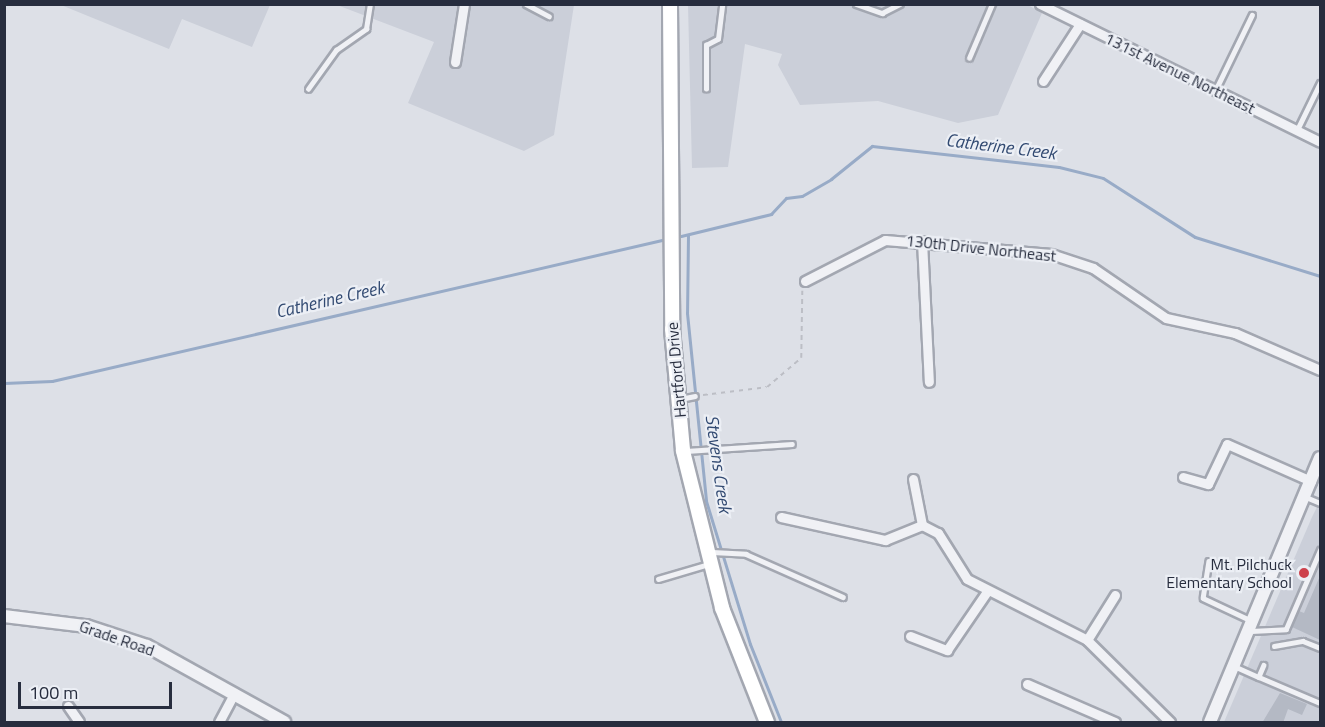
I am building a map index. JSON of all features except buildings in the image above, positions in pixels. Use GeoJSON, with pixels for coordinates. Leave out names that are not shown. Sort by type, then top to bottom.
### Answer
{"type":"FeatureCollection","features":[{"type":"Feature","properties":{"kind":"main road","name":"Hartford Drive"},"geometry":{"type":"LineString","coordinates":[[670,4],[671,285],[681,399],[688,450],[709,556],[767,723]]}},
{"type":"Feature","properties":{"kind":"street"},"geometry":{"type":"LineString","coordinates":[[455,62],[464,4]]}},
{"type":"Feature","properties":{"kind":"street","name":"131st Avenue Northeast"},"geometry":{"type":"LineString","coordinates":[[1040,4],[1320,142]]}},
{"type":"Feature","properties":{"kind":"street"},"geometry":{"type":"LineString","coordinates":[[1043,81],[1080,24]]}},
{"type":"Feature","properties":{"kind":"street","name":"130th Drive Northeast"},"geometry":{"type":"LineString","coordinates":[[805,282],[867,246],[900,239],[1075,259],[1166,318],[1235,333],[1320,370]]}},
{"type":"Feature","properties":{"kind":"street"},"geometry":{"type":"LineString","coordinates":[[922,241],[929,382]]}},
{"type":"Feature","properties":{"kind":"street"},"geometry":{"type":"LineString","coordinates":[[1183,477],[1208,484],[1227,444],[1311,481]]}},
{"type":"Feature","properties":{"kind":"street"},"geometry":{"type":"LineString","coordinates":[[1210,723],[1320,458]]}},
{"type":"Feature","properties":{"kind":"street"},"geometry":{"type":"LineString","coordinates":[[913,479],[922,525]]}},
{"type":"Feature","properties":{"kind":"street"},"geometry":{"type":"LineString","coordinates":[[781,517],[885,540],[922,525],[938,533],[955,564],[986,592],[1088,640],[1164,721]]}},
{"type":"Feature","properties":{"kind":"street"},"geometry":{"type":"LineString","coordinates":[[910,636],[947,650],[986,592]]}},
{"type":"Feature","properties":{"kind":"street"},"geometry":{"type":"LineString","coordinates":[[1088,640],[1115,595]]}},
{"type":"Feature","properties":{"kind":"street","name":"Grade Road"},"geometry":{"type":"LineString","coordinates":[[4,616],[118,635],[234,694],[284,723]]}},
{"type":"Feature","properties":{"kind":"street"},"geometry":{"type":"LineString","coordinates":[[1027,684],[1115,723]]}},
{"type":"Feature","properties":{"kind":"street"},"geometry":{"type":"LineString","coordinates":[[219,723],[234,694]]}},
{"type":"Feature","properties":{"kind":"street"},"geometry":{"type":"LineString","coordinates":[[68,705],[79,723]]}},
{"type":"Feature","properties":{"kind":"lane"},"geometry":{"type":"LineString","coordinates":[[308,89],[336,50],[366,29],[370,4]]}},
{"type":"Feature","properties":{"kind":"lane"},"geometry":{"type":"LineString","coordinates":[[526,4],[549,16]]}},
{"type":"Feature","properties":{"kind":"lane"},"geometry":{"type":"LineString","coordinates":[[706,89],[706,45],[718,39],[722,4]]}},
{"type":"Feature","properties":{"kind":"lane"},"geometry":{"type":"LineString","coordinates":[[856,4],[882,13],[900,4]]}},
{"type":"Feature","properties":{"kind":"lane"},"geometry":{"type":"LineString","coordinates":[[969,58],[992,4]]}},
{"type":"Feature","properties":{"kind":"lane"},"geometry":{"type":"LineString","coordinates":[[1216,90],[1252,15]]}},
{"type":"Feature","properties":{"kind":"lane"},"geometry":{"type":"LineString","coordinates":[[1297,130],[1320,83]]}},
{"type":"Feature","properties":{"kind":"lane"},"geometry":{"type":"LineString","coordinates":[[681,399],[695,396]]}},
{"type":"Feature","properties":{"kind":"lane"},"geometry":{"type":"LineString","coordinates":[[688,450],[792,444]]}},
{"type":"Feature","properties":{"kind":"lane"},"geometry":{"type":"LineString","coordinates":[[1304,496],[1320,503]]}},
{"type":"Feature","properties":{"kind":"lane"},"geometry":{"type":"LineString","coordinates":[[658,579],[723,550],[746,554],[843,597]]}},
{"type":"Feature","properties":{"kind":"lane"},"geometry":{"type":"LineString","coordinates":[[1209,561],[1203,598],[1250,626],[1286,629],[1320,550]]}},
{"type":"Feature","properties":{"kind":"lane"},"geometry":{"type":"LineString","coordinates":[[1274,646],[1303,640],[1320,648]]}},
{"type":"Feature","properties":{"kind":"lane"},"geometry":{"type":"LineString","coordinates":[[1259,677],[1264,665]]}},
{"type":"Feature","properties":{"kind":"lane"},"geometry":{"type":"LineString","coordinates":[[1233,666],[1320,703]]}},
{"type":"Feature","properties":{"kind":"path"},"geometry":{"type":"LineString","coordinates":[[695,396],[762,389],[801,358],[805,282]]}},
{"type":"Feature","properties":{"kind":"shaded area"},"geometry":{"type":"Polygon","coordinates":[[[1026,4],[1042,13],[998,115],[958,123],[878,101],[800,105],[778,65],[782,54],[745,44],[728,167],[692,168],[688,5],[1026,4]]]}},
{"type":"Feature","properties":{"kind":"shaded area"},"geometry":{"type":"Polygon","coordinates":[[[61,5],[270,5],[252,47],[182,19],[169,49],[61,5]]]}},
{"type":"Feature","properties":{"kind":"shaded area"},"geometry":{"type":"Polygon","coordinates":[[[337,5],[574,5],[554,135],[524,151],[408,103],[434,42],[337,5]]]}},
{"type":"Feature","properties":{"kind":"shaded area","name":"Mt. Pilchuck Elementary School"},"geometry":{"type":"Polygon","coordinates":[[[1320,501],[1320,722],[1224,722],[1312,517],[1320,501]]]}},
{"type":"Feature","properties":{"kind":"waterway","name":"Catherine Creek"},"geometry":{"type":"LineString","coordinates":[[681,236],[771,214],[786,198],[802,196],[831,179],[872,146],[1059,167],[1103,178],[1195,237],[1320,276]]}},
{"type":"Feature","properties":{"kind":"waterway","name":"Stevens Creek"},"geometry":{"type":"LineString","coordinates":[[688,235],[687,313],[706,501],[750,644],[781,722]]}},
{"type":"Feature","properties":{"kind":"waterway","name":"Catherine Creek"},"geometry":{"type":"LineString","coordinates":[[4,383],[52,381],[662,240]]}},
{"type":"Feature","properties":{"kind":"place","name":"Mt. Pilchuck Elementary School"},"geometry":{"type":"Point","coordinates":[1304,573]}}]}
